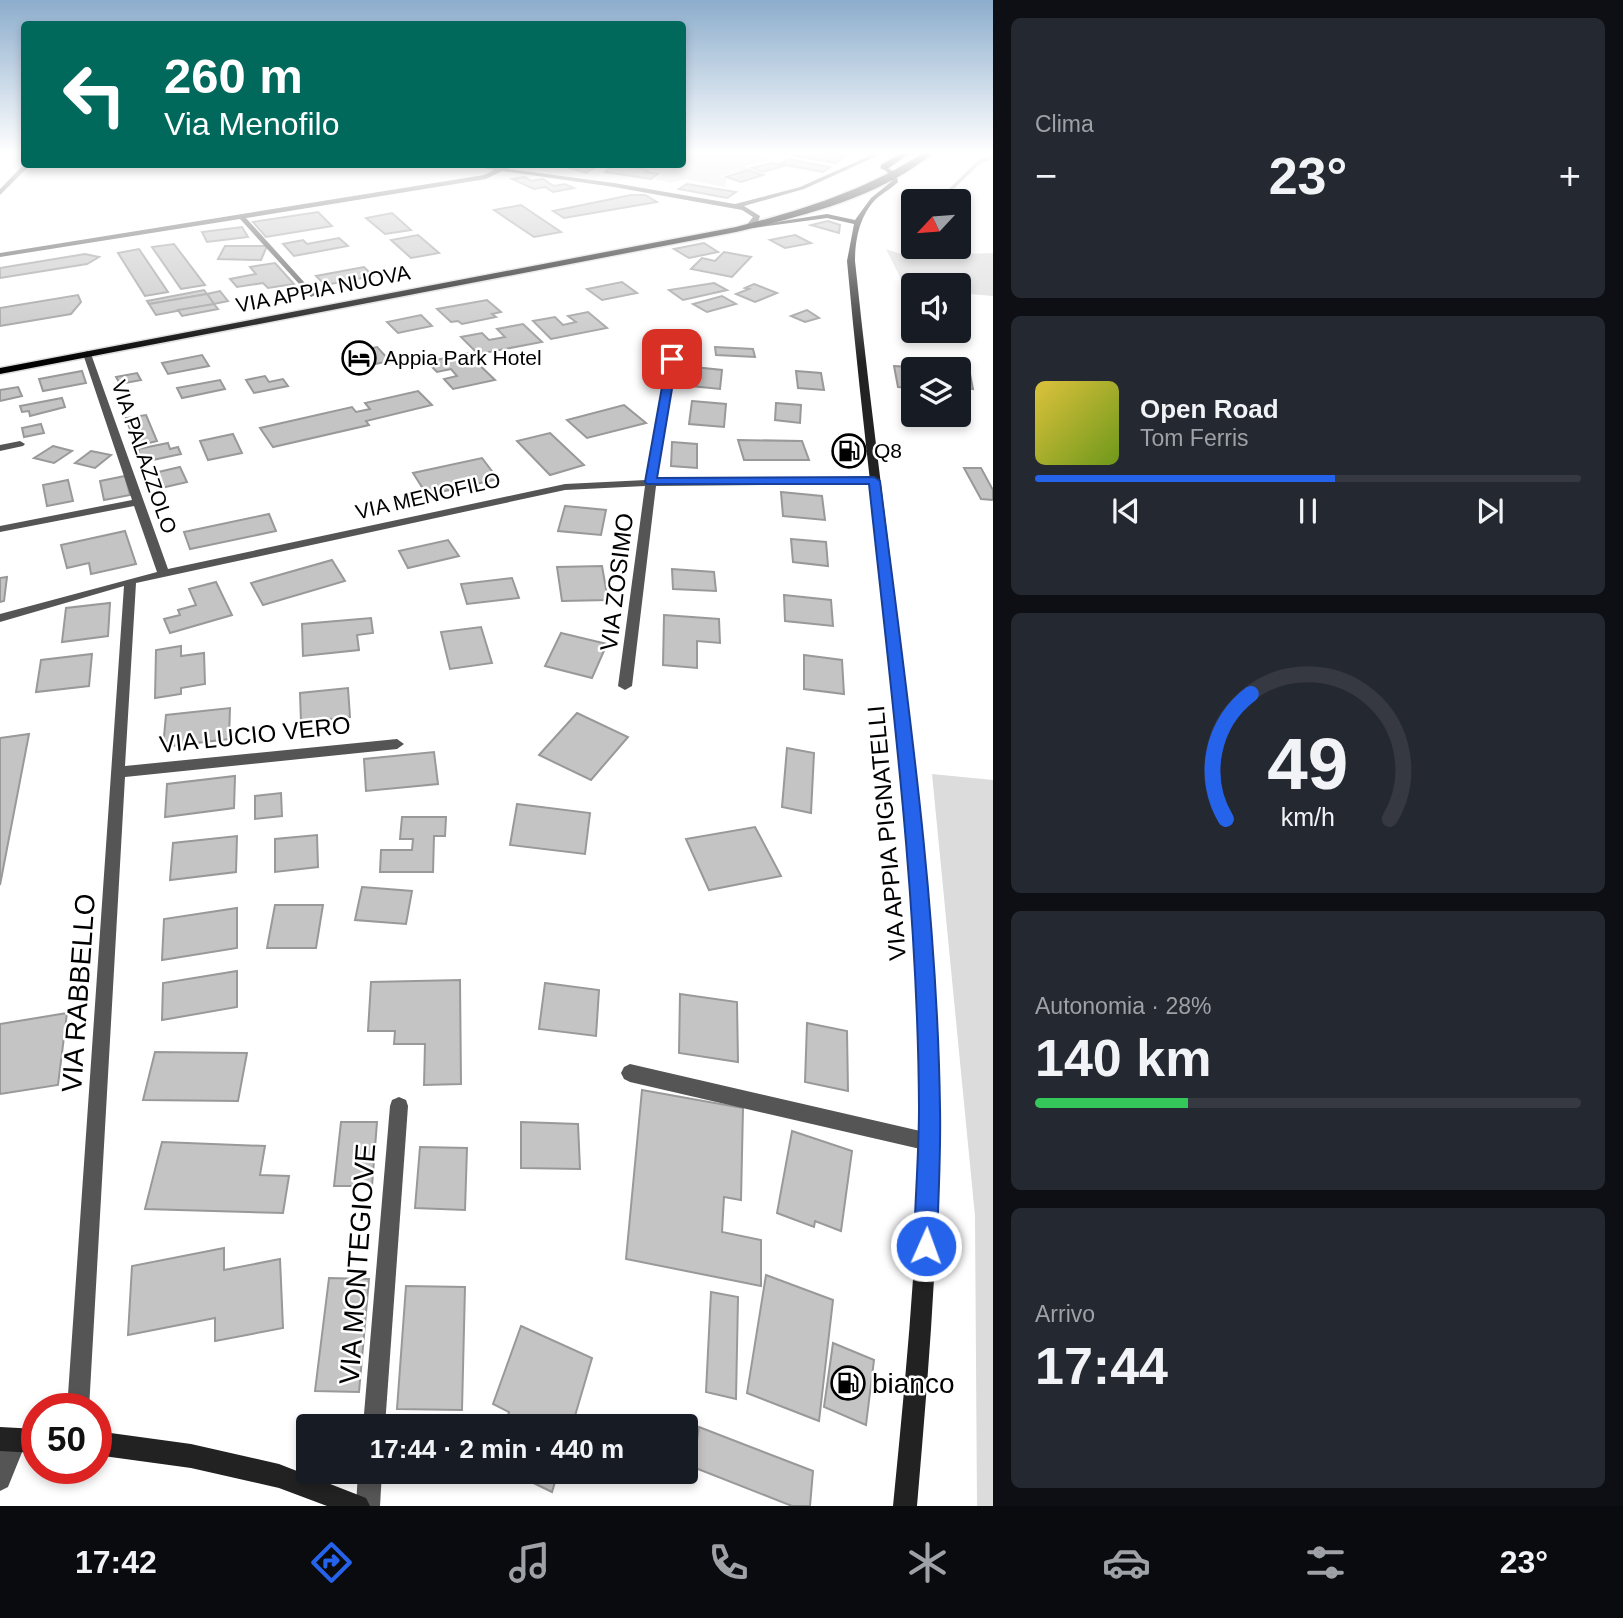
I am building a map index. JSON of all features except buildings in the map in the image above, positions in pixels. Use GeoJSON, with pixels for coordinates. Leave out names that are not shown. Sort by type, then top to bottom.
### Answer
{"type":"FeatureCollection","features":[{"type":"Feature","properties":{"kind":"main road","name":"VIA APPIA NUOVA"},"geometry":{"type":"LineString","coordinates":[[0,360],[635,242],[720,222]]}},
{"type":"Feature","properties":{"kind":"main road","name":"VIA APPIA NUOVA"},"geometry":{"type":"LineString","coordinates":[[0,371],[648,248],[760,222]]}},
{"type":"Feature","properties":{"kind":"main road"},"geometry":{"type":"LineString","coordinates":[[748,226],[777,222]]}},
{"type":"Feature","properties":{"kind":"main road","name":"VIA APPIA PIGNATELLI"},"geometry":{"type":"LineString","coordinates":[[858,223],[851,261],[905,740],[926,1005],[929,1142],[922,1322],[905,1506]]}},
{"type":"Feature","properties":{"kind":"main road"},"geometry":{"type":"LineString","coordinates":[[112,1446],[240,1466],[311,1486],[358,1506]]}},
{"type":"Feature","properties":{"kind":"street"},"geometry":{"type":"LineString","coordinates":[[0,255],[202,222]]}},
{"type":"Feature","properties":{"kind":"street"},"geometry":{"type":"LineString","coordinates":[[247,222],[311,295]]}},
{"type":"Feature","properties":{"kind":"street"},"geometry":{"type":"LineString","coordinates":[[748,226],[754,222]]}},
{"type":"Feature","properties":{"kind":"street","name":"VIA PALAZZOLO"},"geometry":{"type":"LineString","coordinates":[[88,354],[163,573]]}},
{"type":"Feature","properties":{"kind":"street","name":"VIA ZOSIMO"},"geometry":{"type":"LineString","coordinates":[[625,687],[651,482],[672,359]]}},
{"type":"Feature","properties":{"kind":"street"},"geometry":{"type":"LineString","coordinates":[[0,448],[20,444]]}},
{"type":"Feature","properties":{"kind":"street","name":"VIA MENOFILO"},"geometry":{"type":"LineString","coordinates":[[0,618],[163,573],[530,492],[599,483],[874,481]]}},
{"type":"Feature","properties":{"kind":"street"},"geometry":{"type":"LineString","coordinates":[[0,529],[138,502]]}},
{"type":"Feature","properties":{"kind":"street","name":"VIA RABBELLO"},"geometry":{"type":"LineString","coordinates":[[79,1393],[130,581]]}},
{"type":"Feature","properties":{"kind":"street","name":"VIA LUCIO VERO"},"geometry":{"type":"LineString","coordinates":[[118,772],[397,744]]}},
{"type":"Feature","properties":{"kind":"street"},"geometry":{"type":"LineString","coordinates":[[630,1073],[929,1142]]}},
{"type":"Feature","properties":{"kind":"street","name":"VIA MONTEGIOVE"},"geometry":{"type":"LineString","coordinates":[[375,1414],[399,1106]]}},
{"type":"Feature","properties":{"kind":"street"},"geometry":{"type":"LineString","coordinates":[[0,1479],[17,1440]]}},
{"type":"Feature","properties":{"kind":"street"},"geometry":{"type":"LineString","coordinates":[[368,1506],[369,1484]]}},
{"type":"Feature","properties":{"kind":"shaded area"},"geometry":{"type":"Polygon","coordinates":[[[886,249],[901,254],[901,259],[971,259],[971,254],[993,253],[993,296],[971,294],[971,273],[901,273],[901,279],[886,249]]]}},
{"type":"Feature","properties":{"kind":"shaded area"},"geometry":{"type":"Polygon","coordinates":[[[932,774],[993,780],[993,1506],[977,1506],[975,1216],[932,774]]]}},
{"type":"Feature","properties":{"kind":"place","name":"Appia Park Hotel"},"geometry":{"type":"Point","coordinates":[359,358]}},
{"type":"Feature","properties":{"kind":"place","name":"Q8"},"geometry":{"type":"Point","coordinates":[849,451]}},
{"type":"Feature","properties":{"kind":"place","name":"bianco"},"geometry":{"type":"Point","coordinates":[848,1383]}},
{"type":"Feature","properties":{"kind":"route"},"geometry":{"type":"LineString","coordinates":[[672,359],[651,482],[874,481],[905,740],[923,956],[929,1108],[926,1246]]}}]}
